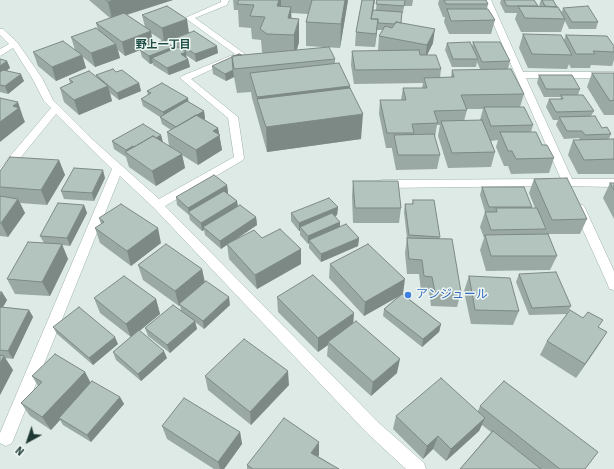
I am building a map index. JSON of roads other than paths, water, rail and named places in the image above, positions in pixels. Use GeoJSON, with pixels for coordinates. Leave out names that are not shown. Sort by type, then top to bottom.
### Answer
{"type":"FeatureCollection","features":[{"type":"Feature","properties":{"kind":"street"},"geometry":{"type":"LineString","coordinates":[[158,206],[239,158],[233,118],[184,78],[242,54],[188,18],[224,3],[225,0]]}},
{"type":"Feature","properties":{"kind":"street"},"geometry":{"type":"LineString","coordinates":[[487,0],[614,285]]}},
{"type":"Feature","properties":{"kind":"street"},"geometry":{"type":"LineString","coordinates":[[0,31],[14,44],[38,78],[49,102],[117,169],[158,206],[373,428],[418,469]]}},
{"type":"Feature","properties":{"kind":"street"},"geometry":{"type":"LineString","coordinates":[[0,53],[14,44]]}},
{"type":"Feature","properties":{"kind":"street"},"geometry":{"type":"LineString","coordinates":[[520,75],[614,76]]}},
{"type":"Feature","properties":{"kind":"street"},"geometry":{"type":"LineString","coordinates":[[0,175],[56,108]]}},
{"type":"Feature","properties":{"kind":"street"},"geometry":{"type":"LineString","coordinates":[[6,438],[117,169]]}},
{"type":"Feature","properties":{"kind":"street"},"geometry":{"type":"LineString","coordinates":[[379,184],[614,183]]}},
{"type":"Feature","properties":{"kind":"place","name":"アンジュール"},"geometry":{"type":"Point","coordinates":[408,295]}},
{"type":"Feature","properties":{"kind":"district","name":"野上一丁目"},"geometry":{"type":"Point","coordinates":[163,46]}}]}
